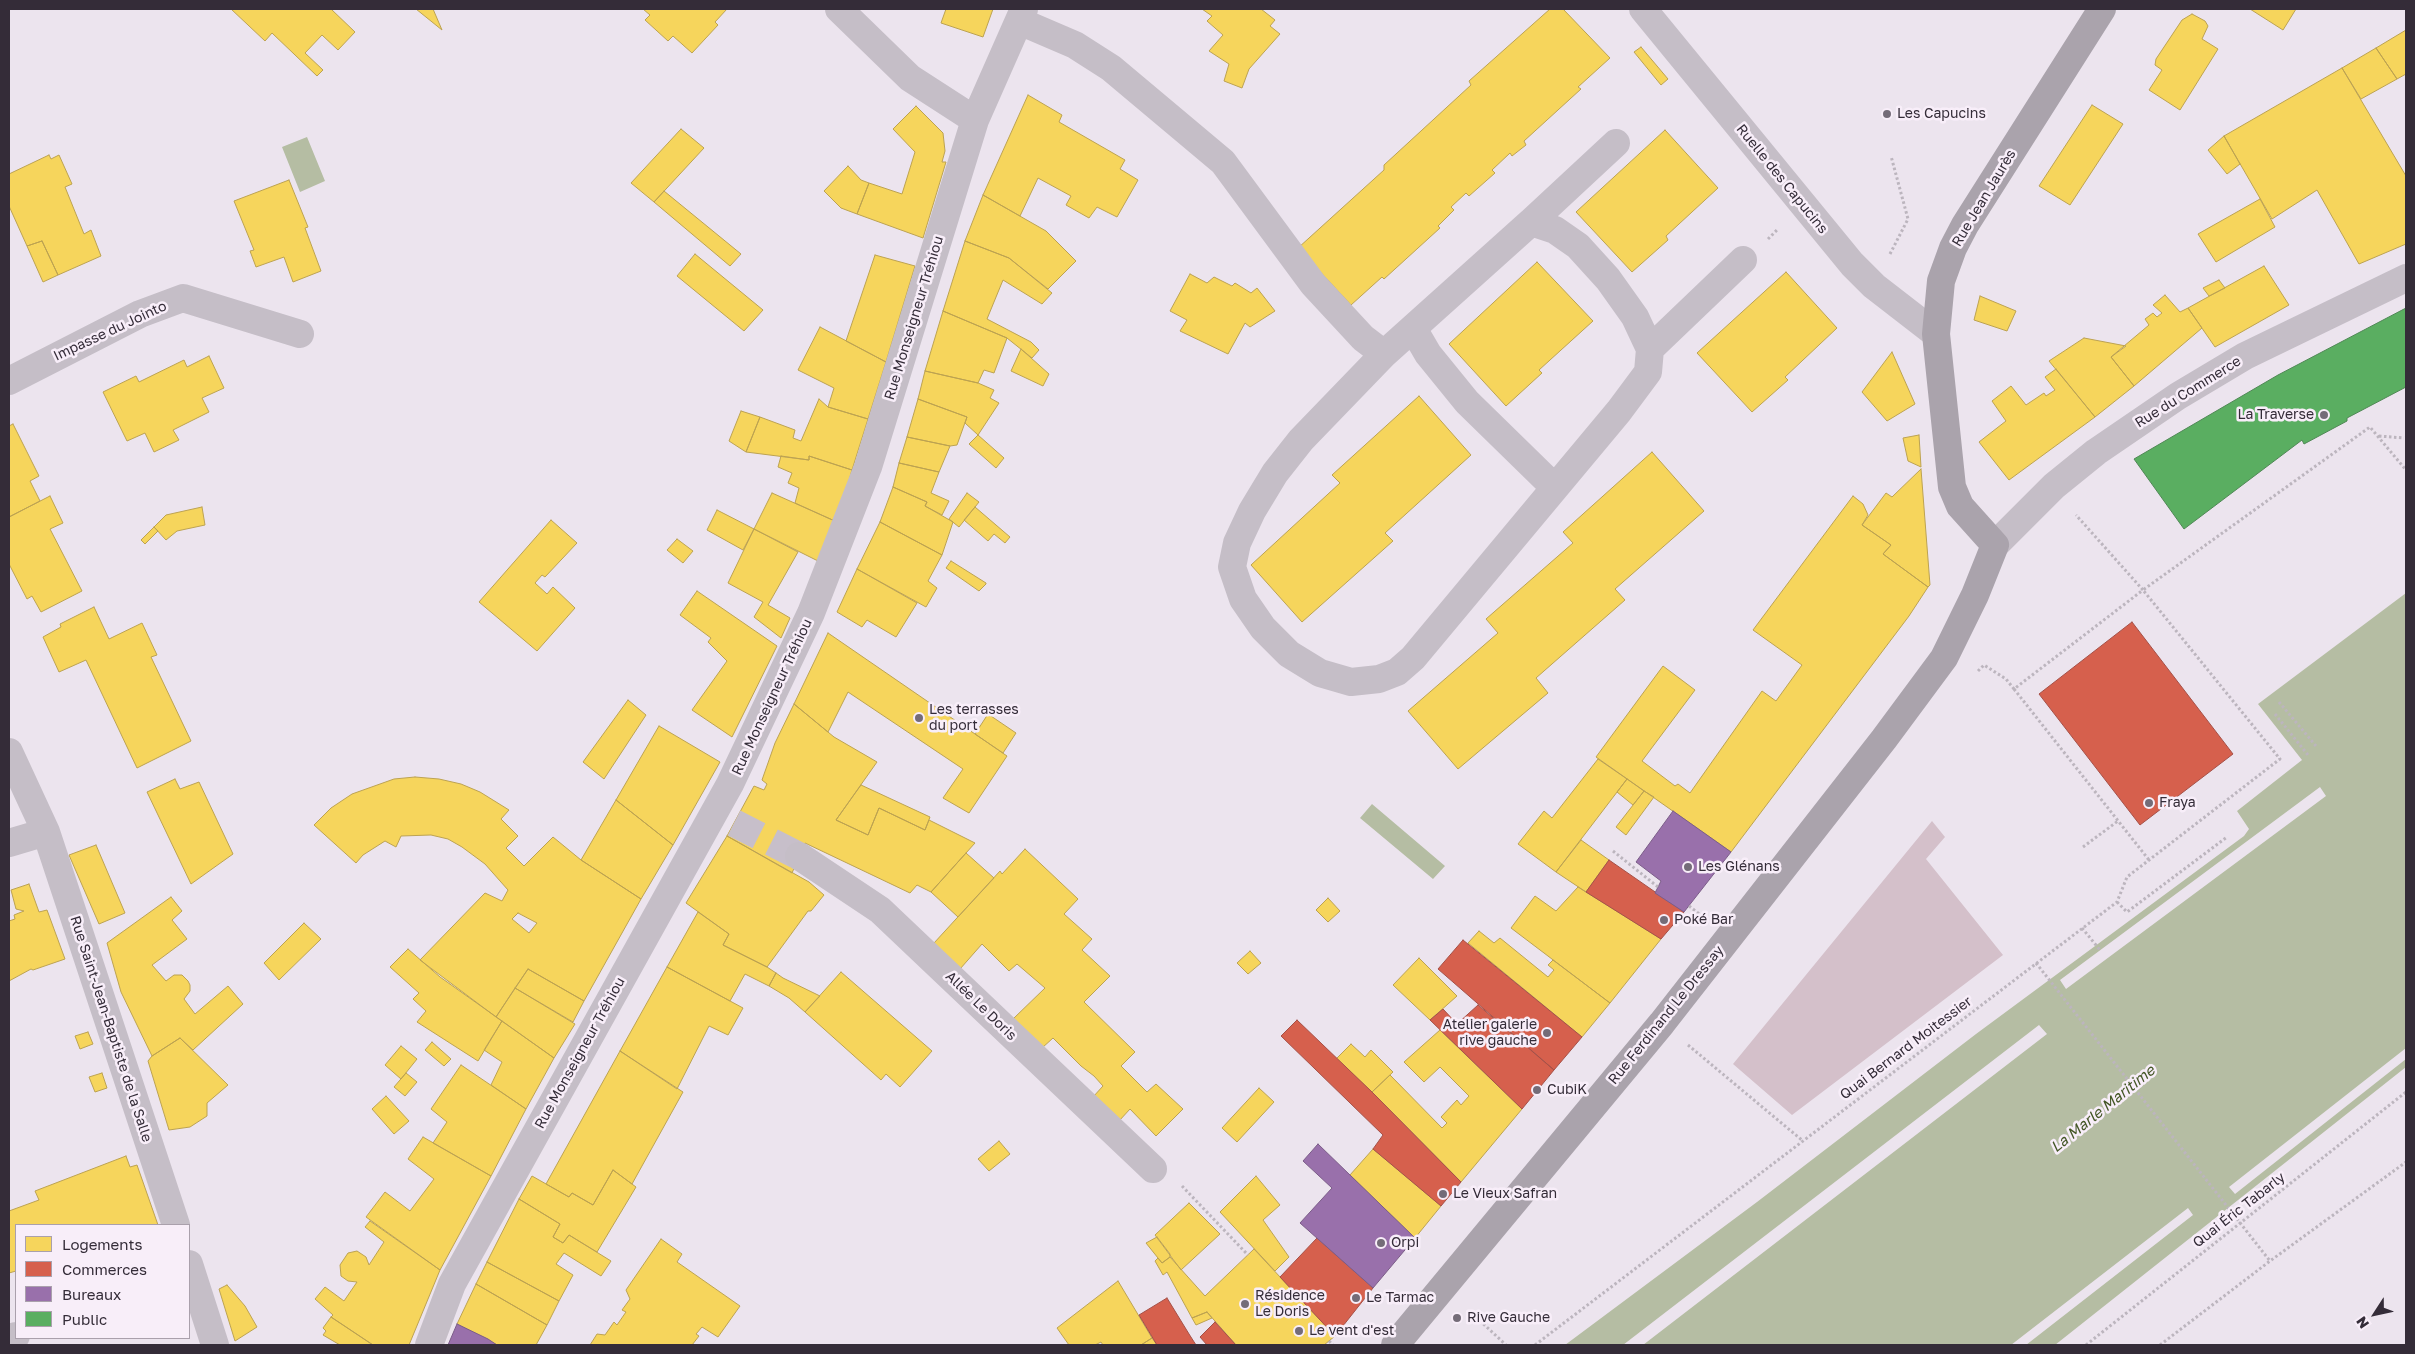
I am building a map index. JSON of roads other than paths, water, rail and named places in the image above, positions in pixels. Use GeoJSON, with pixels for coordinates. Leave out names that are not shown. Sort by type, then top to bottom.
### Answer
{"type":"FeatureCollection","features":[{"type":"Feature","properties":{"kind":"main road","name":"Rue Jean Jaurès"},"geometry":{"type":"LineString","coordinates":[[1995,544],[1960,506],[1952,487],[1936,334],[1941,281],[1957,240],[2102,9]]}},
{"type":"Feature","properties":{"kind":"main road","name":"Rue Ferdinand Le Dressay"},"geometry":{"type":"LineString","coordinates":[[1395,1345],[1662,1023],[1928,682],[1944,658],[1975,595],[1995,544]]}},
{"type":"Feature","properties":{"kind":"street"},"geometry":{"type":"LineString","coordinates":[[839,9],[910,78],[975,120]]}},
{"type":"Feature","properties":{"kind":"street","name":"Ruelle des Capucins"},"geometry":{"type":"LineString","coordinates":[[1643,9],[1805,206],[1874,286],[1936,334]]}},
{"type":"Feature","properties":{"kind":"street"},"geometry":{"type":"LineString","coordinates":[[1021,15],[1075,45],[1111,68],[1223,162],[1313,284],[1363,338],[1384,354]]}},
{"type":"Feature","properties":{"kind":"street","name":"Rue Monseigneur Tréhiou"},"geometry":{"type":"LineString","coordinates":[[429,1345],[452,1284],[724,818],[730,784],[812,613],[868,467],[975,120],[1021,15]]}},
{"type":"Feature","properties":{"kind":"street"},"geometry":{"type":"LineString","coordinates":[[1531,222],[1555,230],[1578,246],[1608,279],[1635,317],[1650,349],[1648,372],[1619,411],[1413,658],[1397,672],[1379,679],[1351,682],[1320,673],[1289,654],[1263,628],[1243,599],[1232,567],[1237,543],[1252,511],[1275,473],[1301,440],[1384,354],[1414,330],[1616,143]]}},
{"type":"Feature","properties":{"kind":"street"},"geometry":{"type":"LineString","coordinates":[[1650,349],[1743,260]]}},
{"type":"Feature","properties":{"kind":"street","name":"Rue du Commerce"},"geometry":{"type":"LineString","coordinates":[[1995,544],[2054,486],[2103,447],[2178,396],[2228,366],[2406,278]]}},
{"type":"Feature","properties":{"kind":"street","name":"Impasse du Jointo"},"geometry":{"type":"LineString","coordinates":[[9,381],[140,314],[184,298],[300,334]]}},
{"type":"Feature","properties":{"kind":"street"},"geometry":{"type":"LineString","coordinates":[[1414,330],[1428,354],[1467,402],[1554,487]]}},
{"type":"Feature","properties":{"kind":"street","name":"Rue Saint-Jean-Baptiste de la Salle"},"geometry":{"type":"LineString","coordinates":[[9,752],[46,832],[176,1224]]}},
{"type":"Feature","properties":{"kind":"street"},"geometry":{"type":"LineString","coordinates":[[9,843],[46,832]]}},
{"type":"Feature","properties":{"kind":"street","name":"Allée Le Doris"},"geometry":{"type":"LineString","coordinates":[[799,856],[880,910],[1153,1169]]}},
{"type":"Feature","properties":{"kind":"street"},"geometry":{"type":"LineString","coordinates":[[190,1269],[215,1345]]}},
{"type":"Feature","properties":{"kind":"water"},"geometry":{"type":"Polygon","coordinates":[[[307,137],[325,181],[300,192],[282,147],[307,137]]]}},
{"type":"Feature","properties":{"kind":"water","name":"La Marle Maritime"},"geometry":{"type":"Polygon","coordinates":[[[2406,593],[2406,1067],[2055,1345],[1565,1345],[1757,1202],[1976,1034],[2244,836],[2249,829],[2237,811],[2302,760],[2258,704],[2406,593]]]}},
{"type":"Feature","properties":{"kind":"water"},"geometry":{"type":"Polygon","coordinates":[[[1372,804],[1445,866],[1433,879],[1360,818],[1372,804]]]}},
{"type":"Feature","properties":{"kind":"tunnel"},"geometry":{"type":"LineString","coordinates":[[734,823],[799,856]]}},
{"type":"Feature","properties":{"kind":"place","name":"Les Capucins"},"geometry":{"type":"Point","coordinates":[1887,114]}},
{"type":"Feature","properties":{"kind":"place","name":"La Traverse"},"geometry":{"type":"Point","coordinates":[2324,415]}},
{"type":"Feature","properties":{"kind":"place","name":"Les terrasses du port"},"geometry":{"type":"Point","coordinates":[919,718]}},
{"type":"Feature","properties":{"kind":"place","name":"Fraya"},"geometry":{"type":"Point","coordinates":[2149,803]}},
{"type":"Feature","properties":{"kind":"place","name":"Les Glénans"},"geometry":{"type":"Point","coordinates":[1688,867]}},
{"type":"Feature","properties":{"kind":"place","name":"Poké Bar"},"geometry":{"type":"Point","coordinates":[1664,920]}},
{"type":"Feature","properties":{"kind":"place","name":"Atelier galerie rive gauche"},"geometry":{"type":"Point","coordinates":[1547,1033]}},
{"type":"Feature","properties":{"kind":"place","name":"CubiK"},"geometry":{"type":"Point","coordinates":[1537,1090]}},
{"type":"Feature","properties":{"kind":"place","name":"Le Vieux Safran"},"geometry":{"type":"Point","coordinates":[1443,1194]}},
{"type":"Feature","properties":{"kind":"place","name":"Orpi"},"geometry":{"type":"Point","coordinates":[1381,1243]}},
{"type":"Feature","properties":{"kind":"place","name":"Le Tarmac"},"geometry":{"type":"Point","coordinates":[1356,1298]}},
{"type":"Feature","properties":{"kind":"place","name":"Résidence Le Doris"},"geometry":{"type":"Point","coordinates":[1245,1304]}},
{"type":"Feature","properties":{"kind":"place","name":"Rive Gauche"},"geometry":{"type":"Point","coordinates":[1457,1318]}},
{"type":"Feature","properties":{"kind":"place","name":"Le vent d'est"},"geometry":{"type":"Point","coordinates":[1299,1331]}}]}
